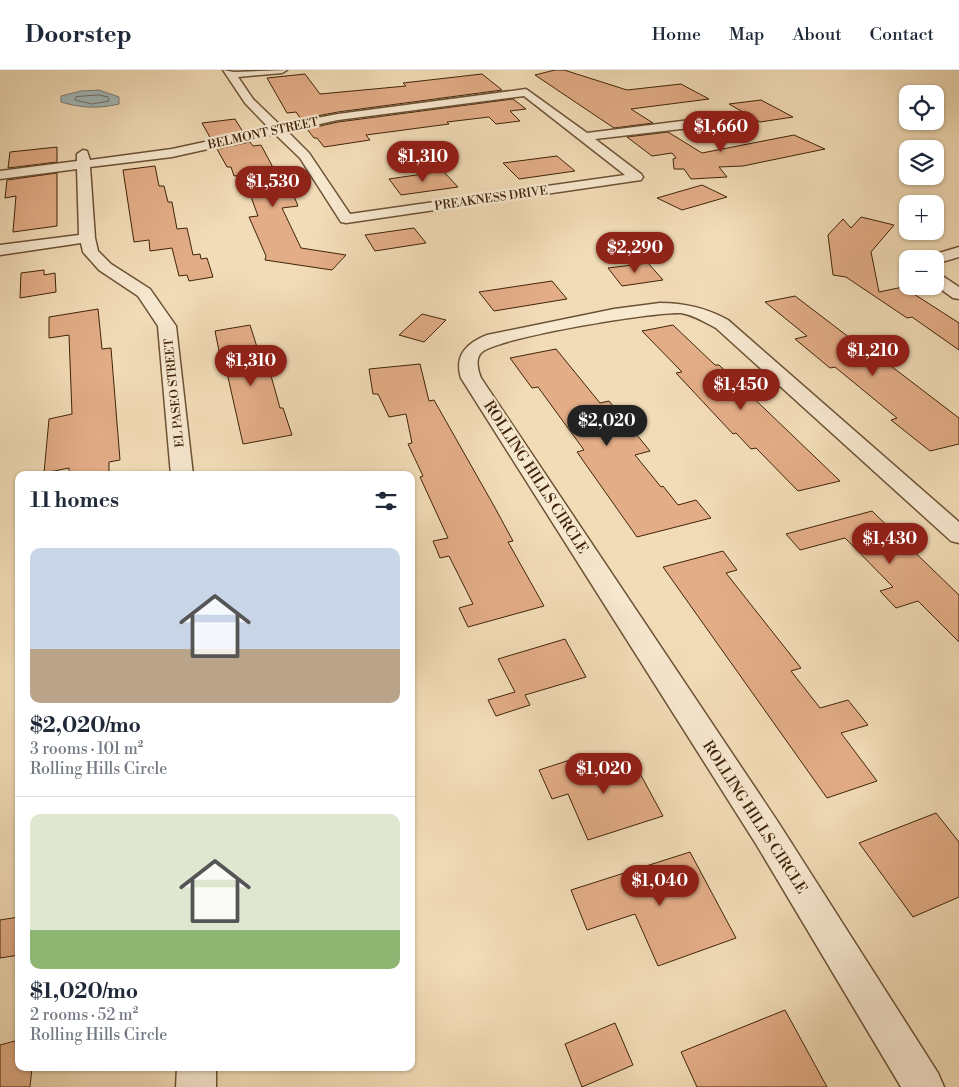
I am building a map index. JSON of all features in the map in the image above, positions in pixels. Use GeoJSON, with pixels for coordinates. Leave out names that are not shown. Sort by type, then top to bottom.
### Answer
{"type":"FeatureCollection","features":[{"type":"Feature","properties":{"kind":"street"},"geometry":{"type":"LineString","coordinates":[[230,73],[282,70]]}},
{"type":"Feature","properties":{"kind":"street"},"geometry":{"type":"LineString","coordinates":[[230,73],[249,101],[280,129]]}},
{"type":"Feature","properties":{"kind":"street","name":"BELMONT STREET"},"geometry":{"type":"LineString","coordinates":[[0,175],[83,160],[172,153],[338,117],[526,92],[584,137]]}},
{"type":"Feature","properties":{"kind":"street"},"geometry":{"type":"LineString","coordinates":[[584,137],[698,123]]}},
{"type":"Feature","properties":{"kind":"street","name":"PREAKNESS DRIVE"},"geometry":{"type":"LineString","coordinates":[[280,129],[305,156],[346,219],[636,177],[584,137]]}},
{"type":"Feature","properties":{"kind":"street","name":"EL PASEO STREET"},"geometry":{"type":"LineString","coordinates":[[83,160],[87,238],[91,252],[105,267],[144,293],[167,326],[182,471]]}},
{"type":"Feature","properties":{"kind":"street"},"geometry":{"type":"LineString","coordinates":[[0,250],[87,238]]}},
{"type":"Feature","properties":{"kind":"street"},"geometry":{"type":"LineString","coordinates":[[944,256],[959,252]]}},
{"type":"Feature","properties":{"kind":"street"},"geometry":{"type":"LineString","coordinates":[[944,284],[959,294]]}},
{"type":"Feature","properties":{"kind":"street","name":"ROLLING HILLS CIRCLE"},"geometry":{"type":"LineString","coordinates":[[924,1087],[767,833],[471,378],[467,368],[469,356],[475,348],[502,337],[649,309],[677,308],[695,312],[722,324],[959,535]]}},
{"type":"Feature","properties":{"kind":"street"},"geometry":{"type":"LineString","coordinates":[[196,1071],[196,1087]]}},
{"type":"Feature","properties":{"kind":"water"},"geometry":{"type":"Polygon","coordinates":[[[99,90],[119,97],[119,104],[90,107],[61,102],[61,96],[81,91],[99,90]]]}},
{"type":"Feature","properties":{"kind":"building"},"geometry":{"type":"Polygon","coordinates":[[[555,70],[564,70],[627,90],[681,84],[709,99],[631,109],[653,123],[614,128],[535,75],[555,70]]]}},
{"type":"Feature","properties":{"kind":"building"},"geometry":{"type":"Polygon","coordinates":[[[305,74],[320,94],[406,86],[403,83],[482,74],[502,90],[338,112],[301,119],[296,112],[287,113],[267,78],[305,74]]]}},
{"type":"Feature","properties":{"kind":"building"},"geometry":{"type":"Polygon","coordinates":[[[513,99],[526,109],[510,111],[520,121],[496,124],[489,117],[447,122],[449,124],[366,135],[370,140],[324,147],[307,129],[338,122],[513,99]]]}},
{"type":"Feature","properties":{"kind":"building"},"geometry":{"type":"Polygon","coordinates":[[[761,100],[793,117],[760,122],[729,104],[761,100]]]}},
{"type":"Feature","properties":{"kind":"building"},"geometry":{"type":"Polygon","coordinates":[[[235,119],[243,132],[211,139],[202,123],[235,119]]]}},
{"type":"Feature","properties":{"kind":"building"},"geometry":{"type":"Polygon","coordinates":[[[668,132],[702,153],[794,135],[825,149],[743,166],[719,167],[727,177],[691,179],[684,169],[674,169],[673,159],[676,158],[672,153],[652,156],[627,137],[668,132]]]}},
{"type":"Feature","properties":{"kind":"building"},"geometry":{"type":"Polygon","coordinates":[[[250,142],[253,146],[261,145],[277,175],[282,174],[289,189],[291,189],[298,206],[282,208],[301,248],[346,255],[332,270],[265,260],[266,256],[249,217],[258,216],[243,175],[234,176],[231,167],[227,167],[217,149],[250,142]]]}},
{"type":"Feature","properties":{"kind":"building"},"geometry":{"type":"Polygon","coordinates":[[[57,147],[57,162],[8,168],[10,152],[57,147]]]}},
{"type":"Feature","properties":{"kind":"building"},"geometry":{"type":"Polygon","coordinates":[[[557,156],[575,171],[519,179],[503,163],[557,156]]]}},
{"type":"Feature","properties":{"kind":"building"},"geometry":{"type":"Polygon","coordinates":[[[155,166],[159,186],[164,186],[168,202],[172,202],[177,229],[187,228],[193,255],[200,254],[201,259],[207,258],[213,277],[189,281],[187,275],[179,276],[172,248],[150,251],[149,240],[134,242],[123,170],[155,166]]]}},
{"type":"Feature","properties":{"kind":"building"},"geometry":{"type":"Polygon","coordinates":[[[443,171],[458,187],[401,195],[389,179],[443,171]]]}},
{"type":"Feature","properties":{"kind":"building"},"geometry":{"type":"Polygon","coordinates":[[[57,173],[57,226],[13,232],[16,196],[5,198],[7,180],[57,173]]]}},
{"type":"Feature","properties":{"kind":"building"},"geometry":{"type":"Polygon","coordinates":[[[702,185],[727,197],[682,210],[657,198],[702,185]]]}},
{"type":"Feature","properties":{"kind":"building"},"geometry":{"type":"Polygon","coordinates":[[[861,217],[894,225],[871,252],[879,292],[899,288],[899,295],[915,295],[959,323],[959,350],[912,317],[907,318],[846,277],[833,275],[828,235],[843,219],[851,228],[861,217]]]}},
{"type":"Feature","properties":{"kind":"building"},"geometry":{"type":"Polygon","coordinates":[[[414,228],[426,243],[375,251],[365,235],[414,228]]]}},
{"type":"Feature","properties":{"kind":"building"},"geometry":{"type":"Polygon","coordinates":[[[648,263],[663,280],[622,286],[608,268],[648,263]]]}},
{"type":"Feature","properties":{"kind":"building"},"geometry":{"type":"Polygon","coordinates":[[[44,270],[44,275],[55,273],[56,292],[20,298],[21,273],[44,270]]]}},
{"type":"Feature","properties":{"kind":"building"},"geometry":{"type":"Polygon","coordinates":[[[552,281],[567,299],[494,311],[479,292],[552,281]]]}},
{"type":"Feature","properties":{"kind":"building"},"geometry":{"type":"Polygon","coordinates":[[[795,296],[850,338],[853,337],[959,418],[959,444],[930,451],[891,420],[897,418],[835,367],[830,368],[795,339],[807,336],[765,302],[795,296]]]}},
{"type":"Feature","properties":{"kind":"building"},"geometry":{"type":"Polygon","coordinates":[[[98,309],[102,349],[111,348],[120,460],[109,462],[109,471],[69,471],[69,468],[44,471],[49,419],[72,414],[69,335],[49,338],[49,317],[98,309]]]}},
{"type":"Feature","properties":{"kind":"building"},"geometry":{"type":"Polygon","coordinates":[[[422,314],[446,320],[424,342],[399,335],[422,314]]]}},
{"type":"Feature","properties":{"kind":"building"},"geometry":{"type":"Polygon","coordinates":[[[250,325],[263,366],[268,365],[280,408],[283,408],[292,435],[243,444],[223,355],[220,356],[215,331],[250,325]]]}},
{"type":"Feature","properties":{"kind":"building"},"geometry":{"type":"Polygon","coordinates":[[[673,325],[715,365],[719,365],[840,481],[798,491],[756,448],[751,449],[736,433],[733,434],[676,373],[682,372],[642,331],[673,325]]]}},
{"type":"Feature","properties":{"kind":"building"},"geometry":{"type":"Polygon","coordinates":[[[556,349],[600,403],[609,401],[650,451],[635,455],[661,487],[663,486],[678,505],[696,500],[711,518],[637,537],[577,452],[584,450],[538,387],[532,388],[510,358],[556,349]]]}},
{"type":"Feature","properties":{"kind":"building"},"geometry":{"type":"Polygon","coordinates":[[[420,364],[429,401],[434,400],[494,506],[513,541],[508,542],[544,606],[468,627],[459,608],[473,604],[449,556],[440,558],[433,541],[448,538],[420,477],[423,476],[408,444],[412,443],[406,414],[389,417],[378,394],[373,394],[369,369],[420,364]]]}},
{"type":"Feature","properties":{"kind":"building"},"geometry":{"type":"Polygon","coordinates":[[[872,511],[959,595],[959,642],[918,601],[896,608],[880,591],[893,587],[845,538],[800,550],[786,534],[872,511]]]}},
{"type":"Feature","properties":{"kind":"building"},"geometry":{"type":"Polygon","coordinates":[[[723,551],[737,570],[726,573],[801,668],[791,671],[820,708],[848,700],[868,725],[841,733],[877,781],[827,798],[663,567],[723,551]]]}},
{"type":"Feature","properties":{"kind":"building"},"geometry":{"type":"Polygon","coordinates":[[[565,639],[586,677],[525,695],[530,705],[496,716],[488,700],[515,692],[498,659],[565,639]]]}},
{"type":"Feature","properties":{"kind":"building"},"geometry":{"type":"Polygon","coordinates":[[[630,755],[663,816],[588,840],[568,794],[552,799],[539,770],[573,759],[578,770],[630,755]]]}},
{"type":"Feature","properties":{"kind":"building"},"geometry":{"type":"Polygon","coordinates":[[[936,813],[959,842],[959,897],[913,917],[859,843],[936,813]]]}},
{"type":"Feature","properties":{"kind":"building"},"geometry":{"type":"Polygon","coordinates":[[[690,852],[736,938],[658,966],[635,914],[587,930],[571,890],[690,852]]]}},
{"type":"Feature","properties":{"kind":"building"},"geometry":{"type":"Polygon","coordinates":[[[15,918],[15,956],[0,958],[0,920],[15,918]]]}},
{"type":"Feature","properties":{"kind":"building"},"geometry":{"type":"Polygon","coordinates":[[[785,1010],[827,1087],[697,1087],[681,1052],[785,1010]]]}},
{"type":"Feature","properties":{"kind":"building"},"geometry":{"type":"Polygon","coordinates":[[[615,1023],[633,1065],[582,1087],[565,1044],[615,1023]]]}},
{"type":"Feature","properties":{"kind":"building"},"geometry":{"type":"Polygon","coordinates":[[[15,1041],[15,1071],[32,1071],[30,1087],[0,1087],[0,1045],[15,1041]]]}}]}
